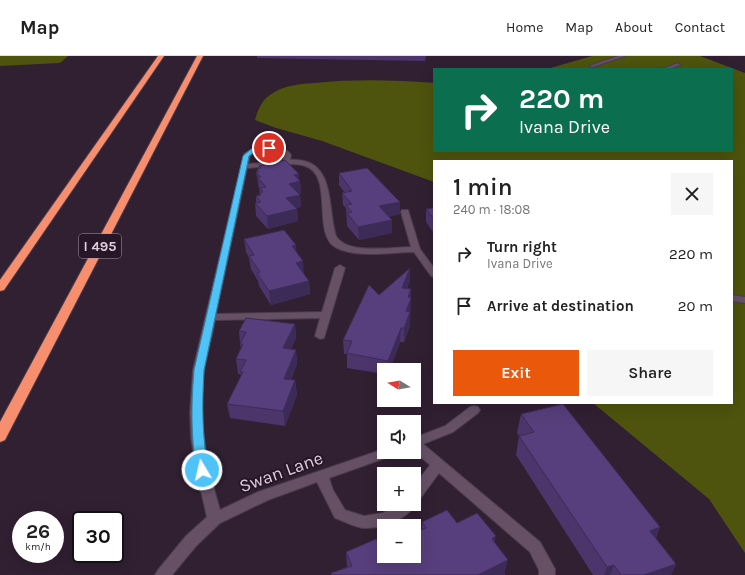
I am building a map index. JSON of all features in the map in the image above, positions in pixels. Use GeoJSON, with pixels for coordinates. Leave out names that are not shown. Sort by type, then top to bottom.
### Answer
{"type":"FeatureCollection","features":[{"type":"Feature","properties":{"kind":"highway"},"geometry":{"type":"LineString","coordinates":[[0,288],[161,56]]}},
{"type":"Feature","properties":{"kind":"highway","name":"I 495"},"geometry":{"type":"LineString","coordinates":[[0,436],[200,56]]}},
{"type":"Feature","properties":{"kind":"street"},"geometry":{"type":"LineString","coordinates":[[596,68],[589,67],[623,56]]}},
{"type":"Feature","properties":{"kind":"street"},"geometry":{"type":"LineString","coordinates":[[668,68],[678,64]]}},
{"type":"Feature","properties":{"kind":"street"},"geometry":{"type":"LineString","coordinates":[[215,519],[202,470],[197,437],[196,404],[199,370],[244,166],[248,154],[265,148],[277,148],[286,152],[288,155],[286,163]]}},
{"type":"Feature","properties":{"kind":"street"},"geometry":{"type":"LineString","coordinates":[[244,166],[286,163],[304,163],[310,165],[318,171],[323,187],[331,234],[335,242],[352,249],[416,249]]}},
{"type":"Feature","properties":{"kind":"street"},"geometry":{"type":"LineString","coordinates":[[405,212],[416,249],[433,273]]}},
{"type":"Feature","properties":{"kind":"street"},"geometry":{"type":"LineString","coordinates":[[320,336],[340,268]]}},
{"type":"Feature","properties":{"kind":"street"},"geometry":{"type":"LineString","coordinates":[[733,298],[745,300]]}},
{"type":"Feature","properties":{"kind":"street"},"geometry":{"type":"LineString","coordinates":[[210,317],[326,315]]}},
{"type":"Feature","properties":{"kind":"street"},"geometry":{"type":"LineString","coordinates":[[421,440],[448,429],[474,410]]}},
{"type":"Feature","properties":{"kind":"street"},"geometry":{"type":"LineString","coordinates":[[421,449],[535,547],[547,570],[547,575]]}},
{"type":"Feature","properties":{"kind":"street","name":"Swan Lane"},"geometry":{"type":"LineString","coordinates":[[163,575],[191,541],[215,519],[263,496],[322,477],[377,456]]}},
{"type":"Feature","properties":{"kind":"street"},"geometry":{"type":"LineString","coordinates":[[421,487],[438,464]]}},
{"type":"Feature","properties":{"kind":"street"},"geometry":{"type":"LineString","coordinates":[[322,477],[327,491],[340,514],[364,522],[385,519],[400,511]]}},
{"type":"Feature","properties":{"kind":"green space"},"geometry":{"type":"Polygon","coordinates":[[[0,56],[68,56],[60,63],[0,66],[0,56]]]}},
{"type":"Feature","properties":{"kind":"green space"},"geometry":{"type":"Polygon","coordinates":[[[592,56],[700,56],[732,68],[550,68],[592,56]]]}},
{"type":"Feature","properties":{"kind":"green space"},"geometry":{"type":"Polygon","coordinates":[[[733,68],[745,73],[745,553],[709,499],[594,404],[733,404],[733,160],[433,160],[433,182],[322,141],[276,128],[255,120],[259,108],[269,95],[288,87],[304,84],[345,81],[374,80],[433,83],[433,152],[733,152],[733,68]]]}},
{"type":"Feature","properties":{"kind":"building"},"geometry":{"type":"Polygon","coordinates":[[[285,160],[299,174],[294,175],[300,181],[289,184],[300,195],[286,198],[297,209],[267,216],[255,203],[261,202],[256,196],[261,195],[259,193],[263,192],[260,188],[266,187],[257,177],[261,177],[256,172],[259,171],[257,169],[261,168],[259,166],[285,160]]]}},
{"type":"Feature","properties":{"kind":"building"},"geometry":{"type":"Polygon","coordinates":[[[367,168],[400,202],[379,206],[392,220],[358,227],[347,213],[352,212],[346,205],[352,204],[342,193],[352,191],[339,173],[367,168]]]}},
{"type":"Feature","properties":{"kind":"building"},"geometry":{"type":"Polygon","coordinates":[[[433,208],[433,218],[426,209],[433,208]]]}},
{"type":"Feature","properties":{"kind":"building"},"geometry":{"type":"Polygon","coordinates":[[[284,230],[296,245],[292,246],[303,261],[296,263],[309,281],[269,291],[257,273],[260,272],[249,256],[254,255],[244,239],[284,230]]]}},
{"type":"Feature","properties":{"kind":"building"},"geometry":{"type":"Polygon","coordinates":[[[410,268],[402,288],[411,289],[408,297],[411,298],[406,311],[410,312],[404,328],[401,328],[388,361],[347,353],[352,341],[343,340],[369,285],[379,295],[410,268]]]}},
{"type":"Feature","properties":{"kind":"building"},"geometry":{"type":"Polygon","coordinates":[[[246,318],[295,324],[283,348],[296,350],[284,379],[295,380],[283,411],[227,404],[243,372],[240,372],[246,360],[236,359],[243,344],[240,344],[246,332],[239,331],[246,318]]]}},
{"type":"Feature","properties":{"kind":"building"},"geometry":{"type":"Polygon","coordinates":[[[563,404],[660,527],[650,531],[676,564],[644,575],[621,575],[614,565],[607,567],[519,436],[534,432],[521,414],[563,404]]]}},
{"type":"Feature","properties":{"kind":"building"},"geometry":{"type":"Polygon","coordinates":[[[447,510],[457,523],[477,513],[496,536],[492,539],[508,560],[478,575],[332,575],[331,573],[352,566],[346,552],[376,539],[377,563],[421,563],[421,530],[426,528],[422,522],[447,510]]]}},
{"type":"Feature","properties":{"kind":"route"},"geometry":{"type":"LineString","coordinates":[[202,470],[197,437],[196,404],[199,370],[246,156],[253,151],[269,148]]}}]}
